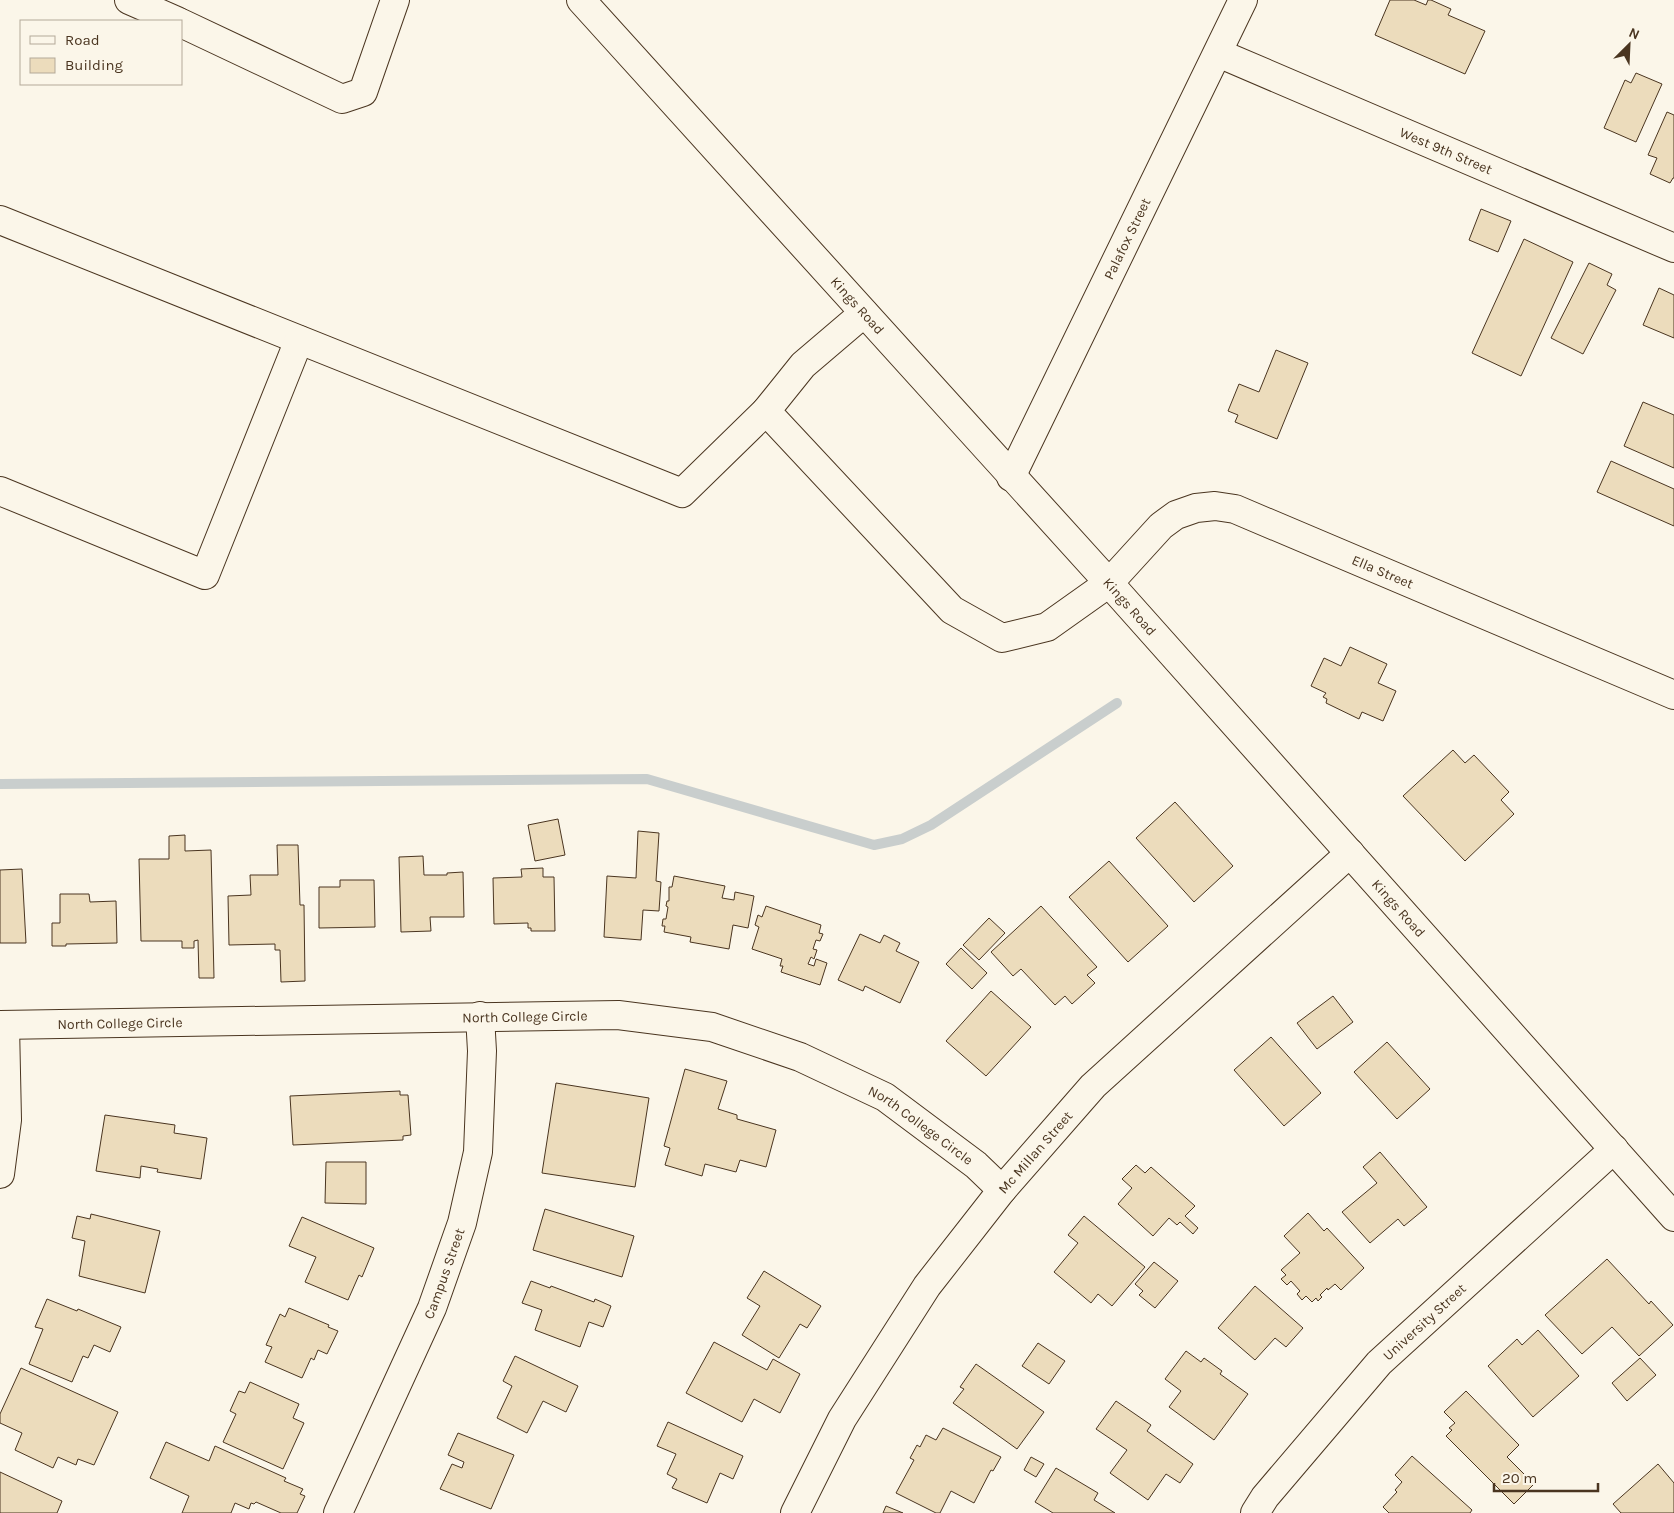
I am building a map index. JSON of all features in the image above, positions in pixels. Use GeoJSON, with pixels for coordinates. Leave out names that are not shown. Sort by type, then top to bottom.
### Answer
{"type":"FeatureCollection","features":[{"type":"Feature","properties":{"kind":"street"},"geometry":{"type":"LineString","coordinates":[[129,0],[175,20]]}},
{"type":"Feature","properties":{"kind":"street"},"geometry":{"type":"LineString","coordinates":[[182,23],[342,100],[363,92],[395,0]]}},
{"type":"Feature","properties":{"kind":"street","name":"Kings Road"},"geometry":{"type":"LineString","coordinates":[[581,0],[1109,583],[1674,1217]]}},
{"type":"Feature","properties":{"kind":"street","name":"Palafox Street"},"geometry":{"type":"LineString","coordinates":[[1011,477],[1243,0]]}},
{"type":"Feature","properties":{"kind":"street","name":"West 9th Street"},"geometry":{"type":"LineString","coordinates":[[1218,53],[1674,248]]}},
{"type":"Feature","properties":{"kind":"street"},"geometry":{"type":"LineString","coordinates":[[0,220],[682,494],[766,411],[803,364],[864,313]]}},
{"type":"Feature","properties":{"kind":"street"},"geometry":{"type":"LineString","coordinates":[[0,491],[205,574],[299,340]]}},
{"type":"Feature","properties":{"kind":"street","name":"Ella Street"},"geometry":{"type":"LineString","coordinates":[[766,411],[952,610],[1002,638],[1047,627],[1109,583],[1161,526],[1176,515],[1196,508],[1216,506],[1235,509],[1672,689]]}},
{"type":"Feature","properties":{"kind":"street","name":"Mc Millan Street"},"geometry":{"type":"LineString","coordinates":[[795,1513],[842,1419],[927,1286],[1002,1190],[1094,1086],[1350,853]]}},
{"type":"Feature","properties":{"kind":"street","name":"North College Circle"},"geometry":{"type":"LineString","coordinates":[[2,1025],[618,1015],[712,1027],[800,1057],[885,1097],[976,1165],[1002,1190]]}},
{"type":"Feature","properties":{"kind":"street","name":"Campus Street"},"geometry":{"type":"LineString","coordinates":[[338,1513],[432,1308],[462,1223],[478,1152],[482,1051],[480,1016]]}},
{"type":"Feature","properties":{"kind":"street"},"geometry":{"type":"LineString","coordinates":[[0,1174],[7,1120],[2,1025]]}},
{"type":"Feature","properties":{"kind":"street","name":"University Street"},"geometry":{"type":"LineString","coordinates":[[1255,1513],[1265,1497],[1379,1363],[1614,1149]]}},
{"type":"Feature","properties":{"kind":"building"},"geometry":{"type":"Polygon","coordinates":[[[1390,0],[1414,0],[1426,5],[1428,0],[1431,0],[1451,9],[1448,15],[1485,31],[1465,74],[1375,35],[1390,0]]]}},
{"type":"Feature","properties":{"kind":"building"},"geometry":{"type":"Polygon","coordinates":[[[1636,73],[1662,84],[1636,142],[1604,128],[1625,80],[1631,83],[1636,73]]]}},
{"type":"Feature","properties":{"kind":"building"},"geometry":{"type":"Polygon","coordinates":[[[1667,112],[1674,115],[1674,178],[1670,183],[1650,174],[1657,158],[1648,155],[1667,112]]]}},
{"type":"Feature","properties":{"kind":"building"},"geometry":{"type":"Polygon","coordinates":[[[1481,209],[1511,221],[1498,252],[1469,240],[1481,209]]]}},
{"type":"Feature","properties":{"kind":"building"},"geometry":{"type":"Polygon","coordinates":[[[1524,239],[1573,262],[1521,376],[1472,353],[1524,239]]]}},
{"type":"Feature","properties":{"kind":"building"},"geometry":{"type":"Polygon","coordinates":[[[1589,263],[1612,274],[1607,285],[1616,290],[1583,354],[1551,338],[1589,263]]]}},
{"type":"Feature","properties":{"kind":"building"},"geometry":{"type":"Polygon","coordinates":[[[1659,288],[1674,295],[1674,338],[1643,325],[1659,288]]]}},
{"type":"Feature","properties":{"kind":"building"},"geometry":{"type":"Polygon","coordinates":[[[1276,350],[1308,363],[1277,439],[1235,422],[1238,415],[1228,411],[1239,384],[1259,392],[1276,350]]]}},
{"type":"Feature","properties":{"kind":"building"},"geometry":{"type":"Polygon","coordinates":[[[1643,402],[1674,415],[1674,468],[1624,446],[1643,402]]]}},
{"type":"Feature","properties":{"kind":"building"},"geometry":{"type":"Polygon","coordinates":[[[1611,461],[1674,489],[1674,526],[1597,492],[1611,461]]]}},
{"type":"Feature","properties":{"kind":"building"},"geometry":{"type":"Polygon","coordinates":[[[1350,647],[1387,664],[1378,683],[1396,691],[1383,721],[1362,712],[1359,719],[1326,703],[1327,699],[1323,697],[1326,693],[1311,686],[1324,658],[1341,666],[1350,647]]]}},
{"type":"Feature","properties":{"kind":"building"},"geometry":{"type":"Polygon","coordinates":[[[1453,750],[1465,763],[1474,755],[1509,792],[1501,800],[1514,814],[1465,861],[1403,796],[1453,750]]]}},
{"type":"Feature","properties":{"kind":"building"},"geometry":{"type":"Polygon","coordinates":[[[1175,802],[1233,866],[1194,902],[1136,838],[1175,802]]]}},
{"type":"Feature","properties":{"kind":"building"},"geometry":{"type":"Polygon","coordinates":[[[558,819],[565,855],[535,861],[528,825],[558,819]]]}},
{"type":"Feature","properties":{"kind":"building"},"geometry":{"type":"Polygon","coordinates":[[[638,831],[659,833],[656,881],[661,882],[659,911],[643,910],[641,940],[604,937],[607,876],[636,878],[638,831]]]}},
{"type":"Feature","properties":{"kind":"building"},"geometry":{"type":"Polygon","coordinates":[[[185,835],[185,851],[211,850],[214,978],[199,978],[198,940],[194,941],[194,948],[182,948],[182,941],[141,941],[139,859],[169,859],[169,836],[185,835]]]}},
{"type":"Feature","properties":{"kind":"building"},"geometry":{"type":"Polygon","coordinates":[[[277,845],[298,845],[300,905],[304,905],[305,981],[281,982],[280,950],[275,950],[275,944],[229,945],[228,896],[251,895],[250,875],[278,875],[277,845]]]}},
{"type":"Feature","properties":{"kind":"building"},"geometry":{"type":"Polygon","coordinates":[[[423,856],[424,875],[447,875],[447,873],[463,872],[464,917],[430,917],[431,931],[401,932],[399,857],[423,856]]]}},
{"type":"Feature","properties":{"kind":"building"},"geometry":{"type":"Polygon","coordinates":[[[1109,861],[1168,926],[1128,962],[1069,897],[1109,861]]]}},
{"type":"Feature","properties":{"kind":"building"},"geometry":{"type":"Polygon","coordinates":[[[543,868],[543,877],[554,877],[555,931],[531,931],[531,928],[528,928],[528,923],[494,924],[493,878],[522,877],[521,869],[543,868]]]}},
{"type":"Feature","properties":{"kind":"building"},"geometry":{"type":"Polygon","coordinates":[[[22,869],[26,943],[0,943],[0,870],[22,869]]]}},
{"type":"Feature","properties":{"kind":"building"},"geometry":{"type":"Polygon","coordinates":[[[674,876],[725,886],[722,898],[734,900],[735,892],[754,896],[748,928],[733,925],[729,949],[690,942],[691,937],[664,932],[665,926],[662,926],[663,919],[666,919],[669,887],[672,887],[674,876]]]}},
{"type":"Feature","properties":{"kind":"building"},"geometry":{"type":"Polygon","coordinates":[[[340,880],[374,880],[375,927],[319,928],[319,887],[340,887],[340,880]]]}},
{"type":"Feature","properties":{"kind":"building"},"geometry":{"type":"Polygon","coordinates":[[[60,894],[89,894],[90,902],[116,901],[117,943],[52,946],[52,923],[60,923],[60,894]]]}},
{"type":"Feature","properties":{"kind":"building"},"geometry":{"type":"Polygon","coordinates":[[[766,906],[821,925],[819,933],[823,934],[820,941],[816,940],[813,949],[817,950],[814,959],[811,957],[808,964],[814,966],[816,959],[827,963],[820,985],[781,972],[783,966],[780,966],[782,959],[752,949],[759,927],[755,925],[758,915],[762,917],[766,906]]]}},
{"type":"Feature","properties":{"kind":"building"},"geometry":{"type":"Polygon","coordinates":[[[1041,906],[1097,967],[1087,975],[1095,983],[1072,1004],[1065,996],[1055,1005],[1021,969],[1013,976],[991,952],[1041,906]]]}},
{"type":"Feature","properties":{"kind":"building"},"geometry":{"type":"Polygon","coordinates":[[[989,918],[1005,933],[979,960],[963,945],[989,918]]]}},
{"type":"Feature","properties":{"kind":"building"},"geometry":{"type":"Polygon","coordinates":[[[860,934],[880,943],[884,935],[900,943],[896,951],[919,962],[900,1003],[865,986],[863,991],[838,980],[860,934]]]}},
{"type":"Feature","properties":{"kind":"building"},"geometry":{"type":"Polygon","coordinates":[[[961,948],[987,973],[972,989],[946,964],[961,948]]]}},
{"type":"Feature","properties":{"kind":"building"},"geometry":{"type":"Polygon","coordinates":[[[991,991],[1031,1027],[986,1076],[946,1041],[991,991]]]}},
{"type":"Feature","properties":{"kind":"building"},"geometry":{"type":"Polygon","coordinates":[[[1333,996],[1353,1022],[1317,1049],[1297,1023],[1333,996]]]}},
{"type":"Feature","properties":{"kind":"building"},"geometry":{"type":"Polygon","coordinates":[[[1271,1037],[1321,1093],[1284,1126],[1234,1070],[1271,1037]]]}},
{"type":"Feature","properties":{"kind":"building"},"geometry":{"type":"Polygon","coordinates":[[[1387,1042],[1430,1089],[1397,1119],[1354,1072],[1387,1042]]]}},
{"type":"Feature","properties":{"kind":"building"},"geometry":{"type":"Polygon","coordinates":[[[685,1069],[727,1081],[718,1109],[737,1115],[737,1119],[776,1130],[766,1167],[740,1160],[736,1172],[705,1164],[702,1176],[665,1165],[670,1148],[664,1146],[685,1069]]]}},
{"type":"Feature","properties":{"kind":"building"},"geometry":{"type":"Polygon","coordinates":[[[556,1083],[649,1098],[635,1187],[542,1173],[556,1083]]]}},
{"type":"Feature","properties":{"kind":"building"},"geometry":{"type":"Polygon","coordinates":[[[400,1091],[400,1095],[408,1095],[411,1135],[403,1136],[403,1140],[293,1145],[290,1096],[400,1091]]]}},
{"type":"Feature","properties":{"kind":"building"},"geometry":{"type":"Polygon","coordinates":[[[105,1115],[175,1125],[174,1133],[207,1138],[201,1179],[157,1172],[158,1169],[141,1166],[140,1178],[96,1171],[105,1115]]]}},
{"type":"Feature","properties":{"kind":"building"},"geometry":{"type":"Polygon","coordinates":[[[1380,1152],[1427,1207],[1404,1226],[1398,1219],[1370,1243],[1342,1212],[1377,1183],[1363,1167],[1380,1152]]]}},
{"type":"Feature","properties":{"kind":"building"},"geometry":{"type":"Polygon","coordinates":[[[326,1162],[366,1162],[366,1204],[325,1203],[326,1162]]]}},
{"type":"Feature","properties":{"kind":"building"},"geometry":{"type":"Polygon","coordinates":[[[1136,1165],[1145,1173],[1151,1167],[1195,1206],[1185,1216],[1198,1228],[1193,1234],[1180,1222],[1177,1225],[1169,1218],[1153,1236],[1118,1204],[1132,1188],[1122,1179],[1136,1165]]]}},
{"type":"Feature","properties":{"kind":"building"},"geometry":{"type":"Polygon","coordinates":[[[545,1209],[634,1236],[622,1277],[533,1250],[545,1209]]]}},
{"type":"Feature","properties":{"kind":"building"},"geometry":{"type":"Polygon","coordinates":[[[1308,1213],[1324,1231],[1327,1228],[1364,1268],[1341,1290],[1335,1284],[1328,1290],[1327,1288],[1320,1295],[1322,1297],[1318,1301],[1316,1298],[1312,1302],[1306,1296],[1302,1300],[1297,1294],[1300,1291],[1291,1281],[1287,1285],[1281,1279],[1286,1275],[1281,1270],[1300,1253],[1284,1236],[1308,1213]]]}},
{"type":"Feature","properties":{"kind":"building"},"geometry":{"type":"Polygon","coordinates":[[[91,1214],[160,1231],[145,1293],[79,1276],[85,1241],[72,1238],[77,1216],[90,1219],[91,1214]]]}},
{"type":"Feature","properties":{"kind":"building"},"geometry":{"type":"Polygon","coordinates":[[[1084,1216],[1145,1267],[1112,1306],[1098,1294],[1091,1303],[1054,1272],[1078,1243],[1068,1235],[1084,1216]]]}},
{"type":"Feature","properties":{"kind":"building"},"geometry":{"type":"Polygon","coordinates":[[[302,1217],[374,1248],[362,1277],[359,1275],[348,1300],[305,1282],[316,1257],[289,1246],[302,1217]]]}},
{"type":"Feature","properties":{"kind":"building"},"geometry":{"type":"Polygon","coordinates":[[[1607,1259],[1649,1304],[1651,1301],[1673,1325],[1639,1356],[1612,1327],[1582,1354],[1545,1315],[1607,1259]]]}},
{"type":"Feature","properties":{"kind":"building"},"geometry":{"type":"Polygon","coordinates":[[[1154,1262],[1178,1281],[1155,1308],[1139,1295],[1143,1291],[1135,1284],[1154,1262]]]}},
{"type":"Feature","properties":{"kind":"building"},"geometry":{"type":"Polygon","coordinates":[[[764,1271],[821,1306],[807,1328],[800,1324],[779,1358],[742,1335],[760,1306],[747,1298],[764,1271]]]}},
{"type":"Feature","properties":{"kind":"building"},"geometry":{"type":"Polygon","coordinates":[[[531,1281],[550,1288],[551,1286],[594,1302],[595,1299],[611,1306],[603,1327],[589,1322],[580,1347],[535,1330],[542,1310],[522,1303],[531,1281]]]}},
{"type":"Feature","properties":{"kind":"building"},"geometry":{"type":"Polygon","coordinates":[[[1255,1286],[1303,1328],[1286,1347],[1275,1338],[1255,1360],[1218,1328],[1255,1286]]]}},
{"type":"Feature","properties":{"kind":"building"},"geometry":{"type":"Polygon","coordinates":[[[47,1299],[77,1311],[78,1309],[121,1327],[110,1352],[94,1345],[88,1358],[83,1356],[72,1382],[29,1364],[43,1329],[35,1327],[47,1299]]]}},
{"type":"Feature","properties":{"kind":"building"},"geometry":{"type":"Polygon","coordinates":[[[289,1308],[329,1325],[328,1327],[338,1331],[327,1354],[318,1350],[314,1360],[311,1358],[302,1378],[265,1362],[272,1347],[266,1345],[280,1314],[285,1317],[289,1308]]]}},
{"type":"Feature","properties":{"kind":"building"},"geometry":{"type":"Polygon","coordinates":[[[1538,1330],[1579,1376],[1533,1417],[1488,1366],[1517,1339],[1522,1345],[1538,1330]]]}},
{"type":"Feature","properties":{"kind":"building"},"geometry":{"type":"Polygon","coordinates":[[[714,1342],[767,1370],[773,1359],[800,1374],[780,1413],[754,1399],[742,1422],[686,1393],[714,1342]]]}},
{"type":"Feature","properties":{"kind":"building"},"geometry":{"type":"Polygon","coordinates":[[[1038,1343],[1065,1361],[1049,1384],[1022,1366],[1038,1343]]]}},
{"type":"Feature","properties":{"kind":"building"},"geometry":{"type":"Polygon","coordinates":[[[1186,1351],[1201,1362],[1204,1358],[1222,1371],[1220,1374],[1248,1394],[1214,1440],[1169,1407],[1181,1391],[1165,1379],[1186,1351]]]}},
{"type":"Feature","properties":{"kind":"building"},"geometry":{"type":"Polygon","coordinates":[[[515,1356],[578,1386],[566,1412],[543,1401],[527,1433],[497,1418],[512,1386],[503,1381],[515,1356]]]}},
{"type":"Feature","properties":{"kind":"building"},"geometry":{"type":"Polygon","coordinates":[[[1640,1358],[1656,1375],[1627,1401],[1612,1383],[1640,1358]]]}},
{"type":"Feature","properties":{"kind":"building"},"geometry":{"type":"Polygon","coordinates":[[[976,1364],[1044,1412],[1017,1449],[953,1403],[964,1389],[960,1387],[976,1364]]]}},
{"type":"Feature","properties":{"kind":"building"},"geometry":{"type":"Polygon","coordinates":[[[21,1368],[118,1412],[94,1465],[78,1459],[76,1465],[58,1457],[53,1468],[15,1450],[22,1433],[0,1423],[0,1414],[21,1368]]]}},
{"type":"Feature","properties":{"kind":"building"},"geometry":{"type":"Polygon","coordinates":[[[250,1382],[299,1404],[293,1418],[304,1423],[283,1469],[223,1442],[236,1414],[230,1411],[239,1391],[245,1393],[250,1382]]]}},
{"type":"Feature","properties":{"kind":"building"},"geometry":{"type":"Polygon","coordinates":[[[1466,1391],[1519,1445],[1507,1457],[1534,1484],[1514,1504],[1446,1436],[1452,1430],[1449,1428],[1455,1423],[1444,1412],[1466,1391]]]}},
{"type":"Feature","properties":{"kind":"building"},"geometry":{"type":"Polygon","coordinates":[[[1116,1401],[1151,1425],[1147,1431],[1193,1464],[1180,1483],[1166,1474],[1148,1500],[1110,1473],[1127,1450],[1096,1429],[1116,1401]]]}},
{"type":"Feature","properties":{"kind":"building"},"geometry":{"type":"Polygon","coordinates":[[[668,1422],[743,1456],[733,1479],[720,1473],[707,1503],[672,1488],[677,1479],[667,1474],[676,1454],[657,1446],[668,1422]]]}},
{"type":"Feature","properties":{"kind":"building"},"geometry":{"type":"Polygon","coordinates":[[[943,1428],[1001,1457],[993,1471],[991,1470],[974,1503],[951,1491],[940,1513],[936,1513],[896,1493],[914,1460],[910,1458],[917,1445],[920,1447],[926,1435],[936,1440],[943,1428]]]}},
{"type":"Feature","properties":{"kind":"building"},"geometry":{"type":"Polygon","coordinates":[[[458,1433],[514,1455],[491,1509],[440,1489],[452,1464],[462,1468],[464,1462],[448,1455],[458,1433]]]}},
{"type":"Feature","properties":{"kind":"building"},"geometry":{"type":"Polygon","coordinates":[[[166,1442],[209,1461],[215,1446],[286,1478],[284,1481],[303,1489],[300,1494],[305,1496],[297,1513],[281,1513],[256,1502],[254,1504],[251,1503],[249,1509],[235,1503],[231,1513],[182,1513],[189,1496],[150,1478],[166,1442]]]}},
{"type":"Feature","properties":{"kind":"building"},"geometry":{"type":"Polygon","coordinates":[[[1412,1456],[1472,1510],[1470,1513],[1389,1513],[1383,1507],[1397,1492],[1395,1490],[1402,1482],[1395,1475],[1412,1456]]]}},
{"type":"Feature","properties":{"kind":"building"},"geometry":{"type":"Polygon","coordinates":[[[1031,1457],[1044,1464],[1036,1477],[1024,1470],[1031,1457]]]}},
{"type":"Feature","properties":{"kind":"building"},"geometry":{"type":"Polygon","coordinates":[[[1658,1464],[1674,1483],[1674,1513],[1621,1513],[1613,1504],[1658,1464]]]}},
{"type":"Feature","properties":{"kind":"building"},"geometry":{"type":"Polygon","coordinates":[[[1056,1468],[1098,1493],[1094,1500],[1115,1513],[1053,1513],[1035,1502],[1056,1468]]]}},
{"type":"Feature","properties":{"kind":"building"},"geometry":{"type":"Polygon","coordinates":[[[0,1472],[62,1501],[57,1513],[0,1513],[0,1472]]]}},
{"type":"Feature","properties":{"kind":"building"},"geometry":{"type":"Polygon","coordinates":[[[886,1506],[903,1513],[883,1513],[886,1506]]]}},
{"type":"Feature","properties":{"kind":"waterway"},"geometry":{"type":"LineString","coordinates":[[0,784],[647,779],[874,845],[902,839],[931,825],[1117,703]]}}]}
